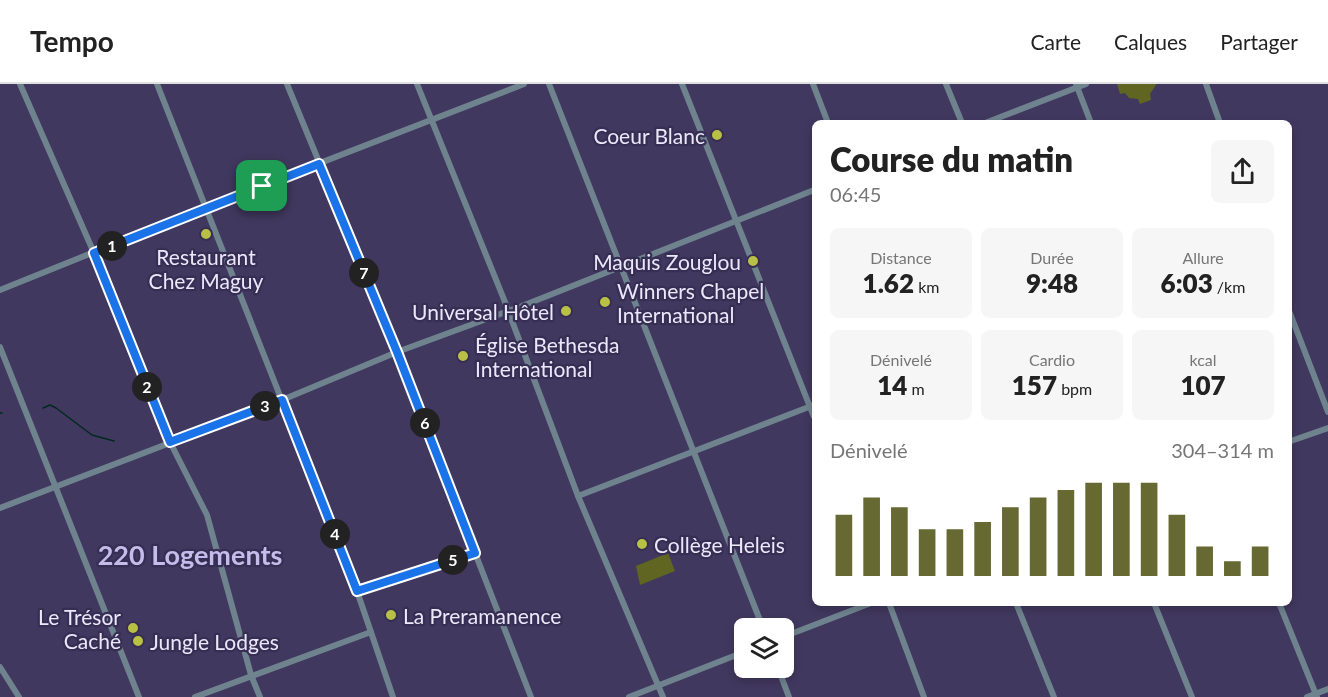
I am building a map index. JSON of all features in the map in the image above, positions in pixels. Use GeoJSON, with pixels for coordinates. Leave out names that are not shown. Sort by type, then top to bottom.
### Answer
{"type":"FeatureCollection","features":[{"type":"Feature","properties":{"kind":"street"},"geometry":{"type":"LineString","coordinates":[[20,84],[94,253],[170,442],[207,515],[251,675],[260,697]]}},
{"type":"Feature","properties":{"kind":"street"},"geometry":{"type":"LineString","coordinates":[[157,84],[357,591],[393,697]]}},
{"type":"Feature","properties":{"kind":"street"},"geometry":{"type":"LineString","coordinates":[[287,84],[397,352],[531,697]]}},
{"type":"Feature","properties":{"kind":"street"},"geometry":{"type":"LineString","coordinates":[[417,84],[508,311],[578,496],[663,697]]}},
{"type":"Feature","properties":{"kind":"street"},"geometry":{"type":"LineString","coordinates":[[0,290],[206,207],[524,84]]}},
{"type":"Feature","properties":{"kind":"street"},"geometry":{"type":"LineString","coordinates":[[549,84],[759,618]]}},
{"type":"Feature","properties":{"kind":"street"},"geometry":{"type":"LineString","coordinates":[[578,496],[812,406],[682,84]]}},
{"type":"Feature","properties":{"kind":"street"},"geometry":{"type":"LineString","coordinates":[[813,84],[827,120]]}},
{"type":"Feature","properties":{"kind":"street"},"geometry":{"type":"LineString","coordinates":[[946,84],[961,120]]}},
{"type":"Feature","properties":{"kind":"street"},"geometry":{"type":"LineString","coordinates":[[992,120],[1086,84]]}},
{"type":"Feature","properties":{"kind":"street"},"geometry":{"type":"LineString","coordinates":[[1206,84],[1219,120]]}},
{"type":"Feature","properties":{"kind":"street"},"geometry":{"type":"LineString","coordinates":[[1076,86],[1089,120]]}},
{"type":"Feature","properties":{"kind":"street"},"geometry":{"type":"LineString","coordinates":[[0,508],[282,400],[397,352],[508,311],[812,191]]}},
{"type":"Feature","properties":{"kind":"street"},"geometry":{"type":"LineString","coordinates":[[1292,318],[1328,411]]}},
{"type":"Feature","properties":{"kind":"street"},"geometry":{"type":"LineString","coordinates":[[0,347],[139,697]]}},
{"type":"Feature","properties":{"kind":"street"},"geometry":{"type":"LineString","coordinates":[[1292,441],[1328,428]]}},
{"type":"Feature","properties":{"kind":"street"},"geometry":{"type":"LineString","coordinates":[[357,591],[475,553]]}},
{"type":"Feature","properties":{"kind":"street"},"geometry":{"type":"LineString","coordinates":[[794,633],[863,606]]}},
{"type":"Feature","properties":{"kind":"street"},"geometry":{"type":"LineString","coordinates":[[890,606],[924,697]]}},
{"type":"Feature","properties":{"kind":"street"},"geometry":{"type":"LineString","coordinates":[[1017,606],[1054,697]]}},
{"type":"Feature","properties":{"kind":"street"},"geometry":{"type":"LineString","coordinates":[[1155,606],[1192,697]]}},
{"type":"Feature","properties":{"kind":"street"},"geometry":{"type":"LineString","coordinates":[[1280,606],[1317,695]]}},
{"type":"Feature","properties":{"kind":"street"},"geometry":{"type":"LineString","coordinates":[[195,697],[371,632]]}},
{"type":"Feature","properties":{"kind":"street"},"geometry":{"type":"LineString","coordinates":[[629,697],[734,656]]}},
{"type":"Feature","properties":{"kind":"street"},"geometry":{"type":"LineString","coordinates":[[0,667],[19,697]]}},
{"type":"Feature","properties":{"kind":"street"},"geometry":{"type":"LineString","coordinates":[[782,678],[789,697]]}},
{"type":"Feature","properties":{"kind":"street"},"geometry":{"type":"LineString","coordinates":[[1306,697],[1317,695],[1328,689]]}},
{"type":"Feature","properties":{"kind":"green space"},"geometry":{"type":"Polygon","coordinates":[[[1117,84],[1156,85],[1150,94],[1151,100],[1140,104],[1138,99],[1129,98],[1125,93],[1120,94],[1117,84]]]}},
{"type":"Feature","properties":{"kind":"green space"},"geometry":{"type":"Polygon","coordinates":[[[668,553],[675,571],[640,585],[636,566],[668,553]]]}},
{"type":"Feature","properties":{"kind":"waterway"},"geometry":{"type":"LineString","coordinates":[[43,408],[50,405],[92,435],[114,441]]}},
{"type":"Feature","properties":{"kind":"place","name":"Coeur Blanc"},"geometry":{"type":"Point","coordinates":[717,135]}},
{"type":"Feature","properties":{"kind":"place","name":"Restaurant Chez Maguy"},"geometry":{"type":"Point","coordinates":[206,234]}},
{"type":"Feature","properties":{"kind":"place","name":"Maquis Zouglou"},"geometry":{"type":"Point","coordinates":[753,261]}},
{"type":"Feature","properties":{"kind":"place","name":"Winners Chapel International"},"geometry":{"type":"Point","coordinates":[605,302]}},
{"type":"Feature","properties":{"kind":"place","name":"Universal Hôtel"},"geometry":{"type":"Point","coordinates":[566,311]}},
{"type":"Feature","properties":{"kind":"place","name":"Église Bethesda International"},"geometry":{"type":"Point","coordinates":[463,356]}},
{"type":"Feature","properties":{"kind":"place","name":"Collège Heleis"},"geometry":{"type":"Point","coordinates":[642,544]}},
{"type":"Feature","properties":{"kind":"place","name":"La Preramanence"},"geometry":{"type":"Point","coordinates":[391,615]}},
{"type":"Feature","properties":{"kind":"place","name":"Le Trésor Caché"},"geometry":{"type":"Point","coordinates":[133,628]}},
{"type":"Feature","properties":{"kind":"place","name":"Jungle Lodges"},"geometry":{"type":"Point","coordinates":[138,641]}},
{"type":"Feature","properties":{"kind":"district","name":"220 Logements"},"geometry":{"type":"Point","coordinates":[190,554]}},
{"type":"Feature","properties":{"kind":"route"},"geometry":{"type":"LineString","coordinates":[[319,164],[397,352],[475,553],[357,591],[282,400],[170,442],[94,253],[262,186],[319,164]]}}]}
